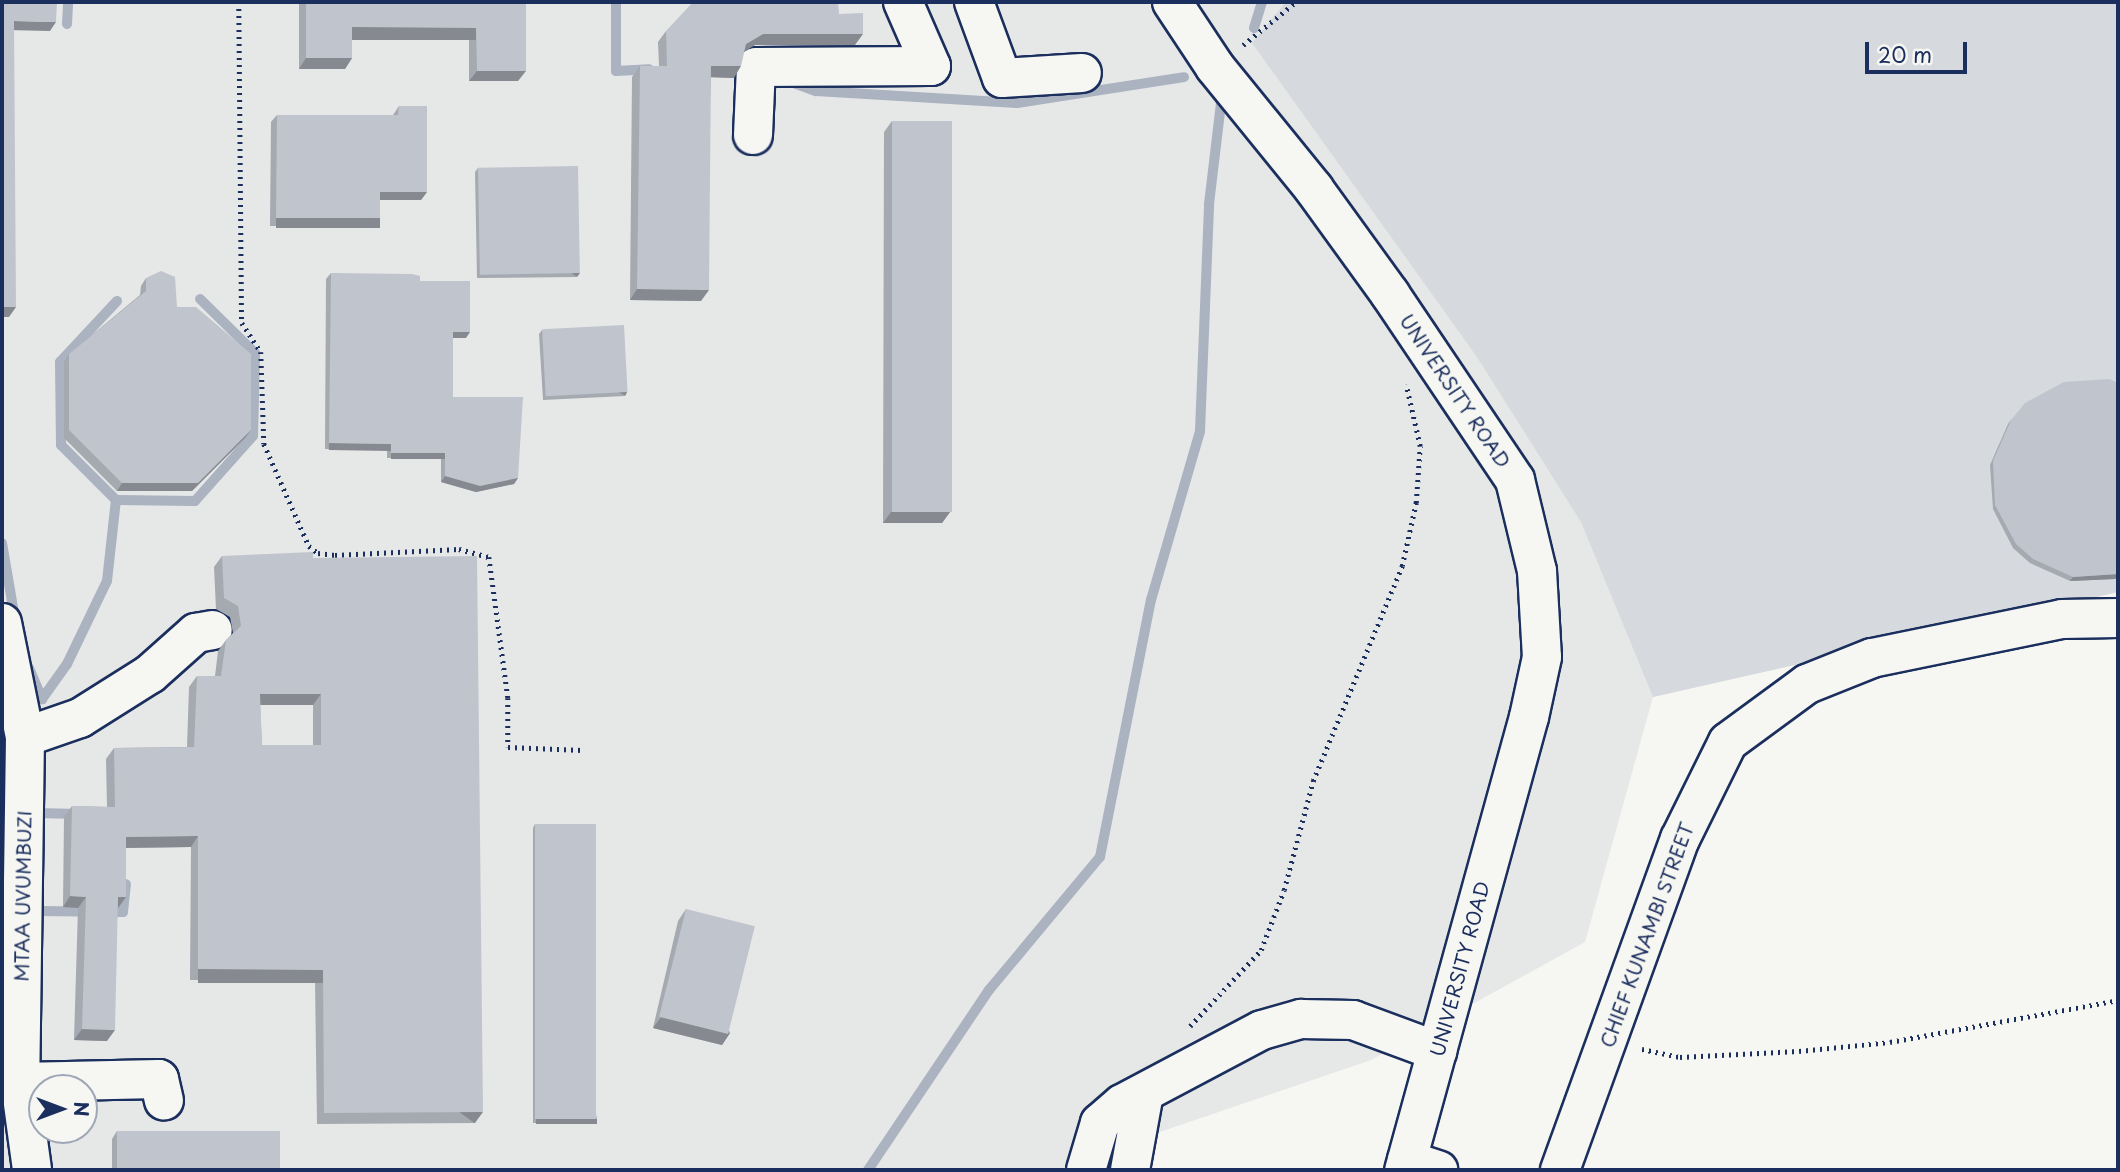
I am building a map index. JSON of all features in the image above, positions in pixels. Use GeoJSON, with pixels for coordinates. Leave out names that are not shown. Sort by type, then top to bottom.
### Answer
{"type":"FeatureCollection","features":[{"type":"Feature","properties":{"kind":"street"},"geometry":{"type":"LineString","coordinates":[[753,135],[756,66],[931,66],[903,2]]}},
{"type":"Feature","properties":{"kind":"street"},"geometry":{"type":"LineString","coordinates":[[974,2],[1002,78],[1082,73]]}},
{"type":"Feature","properties":{"kind":"street","name":"UNIVERSITY ROAD"},"geometry":{"type":"LineString","coordinates":[[1172,2],[1215,67],[1314,188],[1515,480],[1537,571],[1542,657],[1437,1051],[1417,1167]]}},
{"type":"Feature","properties":{"kind":"street","name":"CHIEF KUNAMBI STREET"},"geometry":{"type":"LineString","coordinates":[[1560,1170],[1680,839],[1728,742],[1807,684],[1872,658],[2062,619],[2118,618]]}},
{"type":"Feature","properties":{"kind":"street","name":"MTAA UVUMBUZI"},"geometry":{"type":"LineString","coordinates":[[2,623],[25,737],[20,1082],[32,1170]]}},
{"type":"Feature","properties":{"kind":"street"},"geometry":{"type":"LineString","coordinates":[[25,737],[80,718],[150,674],[196,633],[213,630]]}},
{"type":"Feature","properties":{"kind":"street"},"geometry":{"type":"LineString","coordinates":[[1086,1170],[1100,1123],[1153,1088],[1251,1034],[1301,1019],[1353,1020],[1437,1051]]}},
{"type":"Feature","properties":{"kind":"street"},"geometry":{"type":"LineString","coordinates":[[20,1082],[159,1079],[164,1100]]}},
{"type":"Feature","properties":{"kind":"street"},"geometry":{"type":"LineString","coordinates":[[1130,1170],[1153,1088]]}},
{"type":"Feature","properties":{"kind":"path"},"geometry":{"type":"LineString","coordinates":[[239,2],[242,323],[261,352],[264,444],[309,546],[318,553],[335,555],[458,549],[489,557],[508,698],[508,747],[582,750]]}},
{"type":"Feature","properties":{"kind":"path"},"geometry":{"type":"LineString","coordinates":[[1215,67],[1296,2]]}},
{"type":"Feature","properties":{"kind":"path"},"geometry":{"type":"LineString","coordinates":[[1153,1088],[1181,1034],[1261,950],[1284,890],[1312,781],[1402,566],[1416,503],[1420,446],[1405,377]]}},
{"type":"Feature","properties":{"kind":"path"},"geometry":{"type":"LineString","coordinates":[[1607,1041],[1680,1057],[1799,1051],[1890,1042],[2118,1000]]}},
{"type":"Feature","properties":{"kind":"shaded area"},"geometry":{"type":"Polygon","coordinates":[[[2,2],[2118,2],[2118,592],[1653,697],[1585,942],[1371,1060],[1157,1133],[1146,1170],[2,1170],[2,2]]]}},
{"type":"Feature","properties":{"kind":"shaded area"},"geometry":{"type":"Polygon","coordinates":[[[1286,2],[2118,2],[2118,592],[1653,697],[1581,522],[1477,357],[1252,43],[1286,2]]]}},
{"type":"Feature","properties":{"kind":"building"},"geometry":{"type":"Polygon","coordinates":[[[2,2],[57,2],[56,22],[14,21],[16,307],[2,307],[2,2]]]}},
{"type":"Feature","properties":{"kind":"building"},"geometry":{"type":"Polygon","coordinates":[[[306,2],[526,2],[526,71],[477,71],[476,28],[352,27],[352,58],[306,58],[306,2]]]}},
{"type":"Feature","properties":{"kind":"building"},"geometry":{"type":"Polygon","coordinates":[[[693,2],[838,2],[839,14],[863,13],[863,34],[763,34],[746,44],[741,66],[711,66],[709,290],[637,289],[640,66],[667,66],[666,31],[693,2]]]}},
{"type":"Feature","properties":{"kind":"building"},"geometry":{"type":"Polygon","coordinates":[[[399,106],[427,106],[427,192],[380,192],[380,218],[276,218],[277,115],[398,115],[399,106]]]}},
{"type":"Feature","properties":{"kind":"building"},"geometry":{"type":"Polygon","coordinates":[[[892,121],[952,121],[952,512],[892,512],[892,121]]]}},
{"type":"Feature","properties":{"kind":"building"},"geometry":{"type":"Polygon","coordinates":[[[578,166],[580,273],[480,275],[478,168],[578,166]]]}},
{"type":"Feature","properties":{"kind":"building"},"geometry":{"type":"Polygon","coordinates":[[[161,271],[175,277],[177,307],[196,307],[251,354],[251,430],[198,483],[122,483],[69,430],[69,354],[146,291],[146,278],[161,271]]]}},
{"type":"Feature","properties":{"kind":"building"},"geometry":{"type":"Polygon","coordinates":[[[331,273],[412,274],[420,276],[420,281],[470,281],[470,332],[453,332],[453,397],[523,397],[518,478],[480,486],[445,476],[445,453],[391,453],[391,444],[329,443],[331,273]]]}},
{"type":"Feature","properties":{"kind":"building"},"geometry":{"type":"Polygon","coordinates":[[[624,325],[628,392],[546,396],[542,329],[624,325]]]}},
{"type":"Feature","properties":{"kind":"building"},"geometry":{"type":"Polygon","coordinates":[[[2109,379],[2118,383],[2118,574],[2073,577],[2033,559],[2016,544],[1995,505],[1993,461],[2011,420],[2025,403],[2064,382],[2109,379]]]}},
{"type":"Feature","properties":{"kind":"building"},"geometry":{"type":"Polygon","coordinates":[[[313,552],[313,558],[477,556],[483,1112],[324,1113],[323,970],[198,969],[198,836],[126,837],[126,897],[118,897],[115,1030],[82,1029],[86,897],[70,896],[72,806],[115,807],[114,748],[194,747],[197,676],[221,676],[226,640],[241,626],[238,606],[224,598],[222,556],[313,552]],[[260,694],[262,745],[321,745],[321,694],[260,694]]]}},
{"type":"Feature","properties":{"kind":"building"},"geometry":{"type":"Polygon","coordinates":[[[535,824],[596,824],[596,1119],[535,1119],[535,824]]]}},
{"type":"Feature","properties":{"kind":"building"},"geometry":{"type":"Polygon","coordinates":[[[686,909],[755,926],[728,1034],[659,1017],[686,909]]]}},
{"type":"Feature","properties":{"kind":"building"},"geometry":{"type":"Polygon","coordinates":[[[117,1131],[280,1131],[280,1170],[117,1170],[117,1131]]]}},
{"type":"Feature","properties":{"kind":"waterway"},"geometry":{"type":"LineString","coordinates":[[67,24],[68,2]]}},
{"type":"Feature","properties":{"kind":"waterway"},"geometry":{"type":"LineString","coordinates":[[616,2],[616,71],[649,69]]}},
{"type":"Feature","properties":{"kind":"waterway"},"geometry":{"type":"LineString","coordinates":[[1254,28],[1262,2]]}},
{"type":"Feature","properties":{"kind":"waterway"},"geometry":{"type":"LineString","coordinates":[[788,81],[816,91],[1017,103],[1184,77]]}},
{"type":"Feature","properties":{"kind":"waterway"},"geometry":{"type":"LineString","coordinates":[[868,1170],[989,990],[1100,857],[1151,600],[1200,431],[1209,204],[1221,104]]}},
{"type":"Feature","properties":{"kind":"waterway"},"geometry":{"type":"LineString","coordinates":[[117,301],[60,362],[61,445],[116,500],[195,501],[253,436],[255,353],[200,299]]}},
{"type":"Feature","properties":{"kind":"waterway"},"geometry":{"type":"LineString","coordinates":[[29,668],[42,699],[67,664],[107,581],[116,500]]}},
{"type":"Feature","properties":{"kind":"waterway"},"geometry":{"type":"LineString","coordinates":[[2,543],[15,619]]}},
{"type":"Feature","properties":{"kind":"waterway"},"geometry":{"type":"LineString","coordinates":[[34,813],[81,814]]}},
{"type":"Feature","properties":{"kind":"waterway"},"geometry":{"type":"LineString","coordinates":[[37,911],[123,912],[126,884]]}}]}
